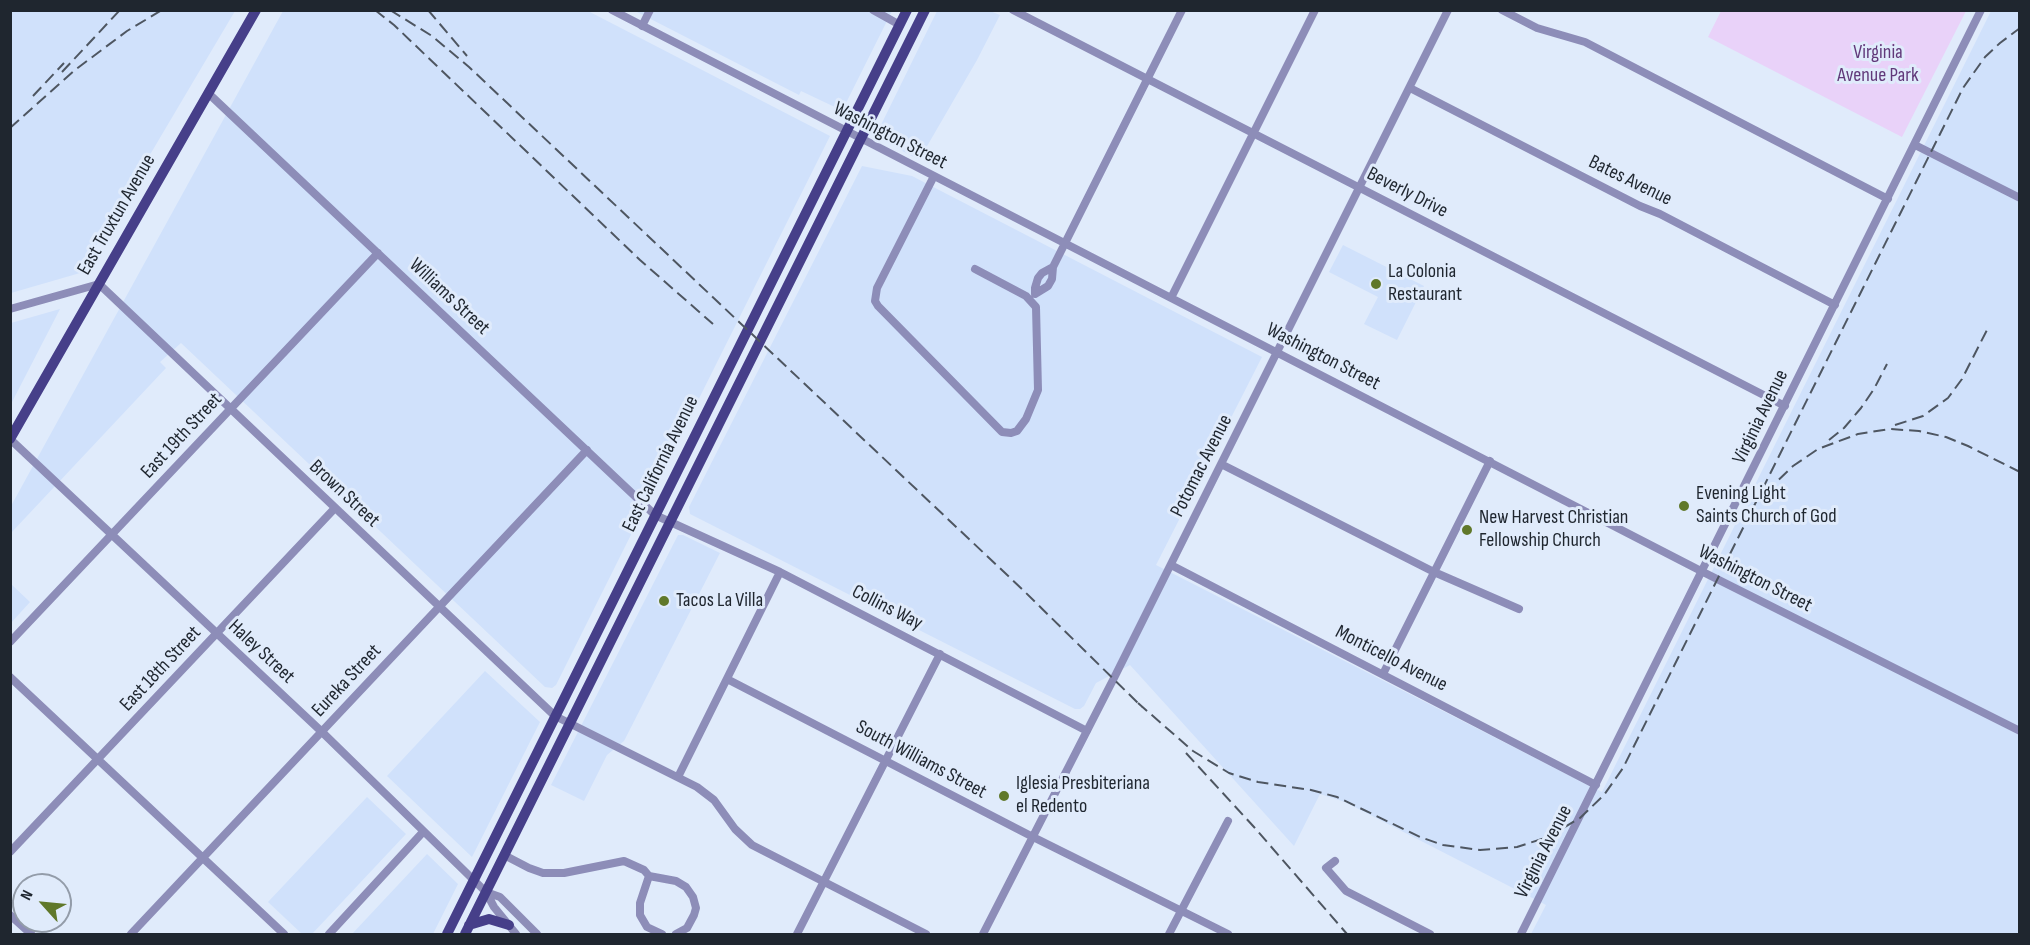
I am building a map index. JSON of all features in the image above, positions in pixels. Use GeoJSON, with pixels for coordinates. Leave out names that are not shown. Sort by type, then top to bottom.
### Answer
{"type":"FeatureCollection","features":[{"type":"Feature","properties":{"kind":"main road","name":"East Truxtun Avenue"},"geometry":{"type":"LineString","coordinates":[[10,439],[256,10]]}},
{"type":"Feature","properties":{"kind":"main road","name":"East California Avenue"},"geometry":{"type":"LineString","coordinates":[[447,934],[907,10]]}},
{"type":"Feature","properties":{"kind":"main road","name":"East California Avenue"},"geometry":{"type":"LineString","coordinates":[[467,930],[925,10]]}},
{"type":"Feature","properties":{"kind":"main road"},"geometry":{"type":"LineString","coordinates":[[467,930],[489,920],[509,925]]}},
{"type":"Feature","properties":{"kind":"street","name":"Washington Street"},"geometry":{"type":"LineString","coordinates":[[612,10],[1703,572],[2019,731]]}},
{"type":"Feature","properties":{"kind":"street"},"geometry":{"type":"LineString","coordinates":[[642,26],[650,10]]}},
{"type":"Feature","properties":{"kind":"street"},"geometry":{"type":"LineString","coordinates":[[873,10],[900,25]]}},
{"type":"Feature","properties":{"kind":"street","name":"Beverly Drive"},"geometry":{"type":"LineString","coordinates":[[1013,10],[1785,406]]}},
{"type":"Feature","properties":{"kind":"street"},"geometry":{"type":"LineString","coordinates":[[934,176],[877,288],[875,301],[1002,432],[1007,434],[1017,431],[1038,390],[1036,307],[1033,297],[1036,282],[1042,273],[1053,267],[1182,10]]}},
{"type":"Feature","properties":{"kind":"street"},"geometry":{"type":"LineString","coordinates":[[1171,298],[1315,10]]}},
{"type":"Feature","properties":{"kind":"street","name":"Potomac Avenue"},"geometry":{"type":"LineString","coordinates":[[983,934],[1171,565],[1448,10]]}},
{"type":"Feature","properties":{"kind":"street"},"geometry":{"type":"LineString","coordinates":[[1502,10],[1538,28],[1585,42],[1888,199]]}},
{"type":"Feature","properties":{"kind":"street","name":"Virginia Avenue"},"geometry":{"type":"LineString","coordinates":[[1521,934],[1981,10]]}},
{"type":"Feature","properties":{"kind":"street","name":"Bates Avenue"},"geometry":{"type":"LineString","coordinates":[[1410,87],[1835,305]]}},
{"type":"Feature","properties":{"kind":"street","name":"Williams Street"},"geometry":{"type":"LineString","coordinates":[[208,93],[655,515],[670,521]]}},
{"type":"Feature","properties":{"kind":"street"},"geometry":{"type":"LineString","coordinates":[[1915,145],[2019,198]]}},
{"type":"Feature","properties":{"kind":"street","name":"East 19th Street"},"geometry":{"type":"LineString","coordinates":[[10,642],[378,253]]}},
{"type":"Feature","properties":{"kind":"street"},"geometry":{"type":"LineString","coordinates":[[975,269],[1033,297]]}},
{"type":"Feature","properties":{"kind":"street"},"geometry":{"type":"LineString","coordinates":[[10,309],[99,284]]}},
{"type":"Feature","properties":{"kind":"street","name":"Brown Street"},"geometry":{"type":"LineString","coordinates":[[99,284],[555,716],[697,787],[714,800],[735,829],[752,845],[927,934]]}},
{"type":"Feature","properties":{"kind":"street","name":"Haley Street"},"geometry":{"type":"LineString","coordinates":[[10,439],[322,732],[486,892]]}},
{"type":"Feature","properties":{"kind":"street","name":"Eureka Street"},"geometry":{"type":"LineString","coordinates":[[131,934],[587,450]]}},
{"type":"Feature","properties":{"kind":"street"},"geometry":{"type":"LineString","coordinates":[[1383,674],[1490,461]]}},
{"type":"Feature","properties":{"kind":"street"},"geometry":{"type":"LineString","coordinates":[[1221,464],[1434,572],[1519,609]]}},
{"type":"Feature","properties":{"kind":"street","name":"East 18th Street"},"geometry":{"type":"LineString","coordinates":[[10,852],[335,508]]}},
{"type":"Feature","properties":{"kind":"street","name":"Collins Way"},"geometry":{"type":"LineString","coordinates":[[670,521],[780,572],[1087,731]]}},
{"type":"Feature","properties":{"kind":"street","name":"Monticello Avenue"},"geometry":{"type":"LineString","coordinates":[[1171,565],[1596,785]]}},
{"type":"Feature","properties":{"kind":"street"},"geometry":{"type":"LineString","coordinates":[[678,777],[780,572]]}},
{"type":"Feature","properties":{"kind":"street"},"geometry":{"type":"LineString","coordinates":[[797,934],[940,654]]}},
{"type":"Feature","properties":{"kind":"street"},"geometry":{"type":"LineString","coordinates":[[10,677],[284,934]]}},
{"type":"Feature","properties":{"kind":"street","name":"South Williams Street"},"geometry":{"type":"LineString","coordinates":[[727,679],[1033,837],[1228,934]]}},
{"type":"Feature","properties":{"kind":"street"},"geometry":{"type":"LineString","coordinates":[[1169,934],[1228,821]]}},
{"type":"Feature","properties":{"kind":"street"},"geometry":{"type":"LineString","coordinates":[[329,934],[423,832]]}},
{"type":"Feature","properties":{"kind":"street"},"geometry":{"type":"LineString","coordinates":[[504,855],[543,873],[564,873],[624,861],[644,870],[649,876],[676,881],[686,887],[693,897],[696,908],[687,928],[676,934]]}},
{"type":"Feature","properties":{"kind":"street"},"geometry":{"type":"LineString","coordinates":[[1335,861],[1326,868],[1346,891],[1430,934]]}},
{"type":"Feature","properties":{"kind":"street"},"geometry":{"type":"LineString","coordinates":[[649,876],[640,903],[640,915],[647,927],[662,934]]}},
{"type":"Feature","properties":{"kind":"street"},"geometry":{"type":"LineString","coordinates":[[486,892],[494,907],[516,934]]}},
{"type":"Feature","properties":{"kind":"street"},"geometry":{"type":"LineString","coordinates":[[486,892],[500,897],[537,934]]}},
{"type":"Feature","properties":{"kind":"street"},"geometry":{"type":"LineString","coordinates":[[10,915],[31,934]]}},
{"type":"Feature","properties":{"kind":"shaded area"},"geometry":{"type":"Polygon","coordinates":[[[11,10],[235,11],[80,273],[11,293],[11,10]]]}},
{"type":"Feature","properties":{"kind":"shaded area"},"geometry":{"type":"Polygon","coordinates":[[[283,11],[588,11],[830,136],[556,685],[552,688],[545,687],[181,343],[160,362],[166,368],[11,533],[11,506],[283,11]]]}},
{"type":"Feature","properties":{"kind":"shaded area"},"geometry":{"type":"Polygon","coordinates":[[[635,11],[892,11],[845,105],[839,109],[801,91],[799,95],[635,11]]]}},
{"type":"Feature","properties":{"kind":"shaded area"},"geometry":{"type":"Polygon","coordinates":[[[937,11],[990,11],[1000,15],[977,60],[919,160],[882,140],[878,131],[937,11]]]}},
{"type":"Feature","properties":{"kind":"shaded area"},"geometry":{"type":"Polygon","coordinates":[[[1991,11],[2019,11],[2019,934],[1531,934],[1546,905],[1345,802],[1320,794],[1294,846],[1130,665],[1096,683],[1084,706],[1075,709],[690,514],[689,507],[862,166],[912,176],[1262,357],[1156,565],[1602,792],[1991,11]]]}},
{"type":"Feature","properties":{"kind":"shaded area"},"geometry":{"type":"Polygon","coordinates":[[[1343,245],[1424,286],[1397,340],[1364,324],[1378,297],[1329,272],[1343,245]]]}},
{"type":"Feature","properties":{"kind":"shaded area"},"geometry":{"type":"Polygon","coordinates":[[[60,309],[11,404],[11,323],[60,309]]]}},
{"type":"Feature","properties":{"kind":"shaded area"},"geometry":{"type":"Polygon","coordinates":[[[678,535],[683,535],[720,553],[624,741],[607,755],[584,801],[551,785],[678,535]]]}},
{"type":"Feature","properties":{"kind":"shaded area"},"geometry":{"type":"Polygon","coordinates":[[[11,584],[30,602],[10,623],[11,584]]]}},
{"type":"Feature","properties":{"kind":"shaded area"},"geometry":{"type":"Polygon","coordinates":[[[485,671],[540,722],[472,857],[387,776],[485,671]]]}},
{"type":"Feature","properties":{"kind":"shaded area"},"geometry":{"type":"Polygon","coordinates":[[[367,797],[406,834],[312,934],[302,934],[268,902],[367,797]]]}},
{"type":"Feature","properties":{"kind":"shaded area"},"geometry":{"type":"Polygon","coordinates":[[[427,854],[458,884],[433,934],[352,934],[427,854]]]}},
{"type":"Feature","properties":{"kind":"green space","name":"Virginia Avenue Park"},"geometry":{"type":"Polygon","coordinates":[[[1721,10],[1966,11],[1902,137],[1708,37],[1721,10]]]}},
{"type":"Feature","properties":{"kind":"railway"},"geometry":{"type":"LineString","coordinates":[[62,72],[120,10]]}},
{"type":"Feature","properties":{"kind":"railway"},"geometry":{"type":"LineString","coordinates":[[10,128],[75,70],[127,31],[162,10]]}},
{"type":"Feature","properties":{"kind":"railway"},"geometry":{"type":"LineString","coordinates":[[375,10],[394,25],[640,260],[713,324]]}},
{"type":"Feature","properties":{"kind":"railway"},"geometry":{"type":"LineString","coordinates":[[390,10],[432,36],[469,67],[1023,590],[1142,707]]}},
{"type":"Feature","properties":{"kind":"railway"},"geometry":{"type":"LineString","coordinates":[[428,10],[467,56]]}},
{"type":"Feature","properties":{"kind":"railway"},"geometry":{"type":"LineString","coordinates":[[1138,703],[1193,751],[1229,773],[1258,782],[1311,790],[1337,797],[1420,837],[1443,845],[1480,850],[1517,847],[1548,837],[1580,818],[1604,795],[1623,768],[1963,88],[1985,57],[2020,28]]}},
{"type":"Feature","properties":{"kind":"railway"},"geometry":{"type":"LineString","coordinates":[[33,96],[64,63]]}},
{"type":"Feature","properties":{"kind":"railway"},"geometry":{"type":"LineString","coordinates":[[1895,425],[1923,416],[1948,398],[1962,379],[1988,328]]}},
{"type":"Feature","properties":{"kind":"railway"},"geometry":{"type":"LineString","coordinates":[[1829,440],[1844,428],[1861,408],[1887,364]]}},
{"type":"Feature","properties":{"kind":"railway"},"geometry":{"type":"LineString","coordinates":[[1766,492],[1793,466],[1818,449],[1858,434],[1890,429],[1919,431],[1946,437],[2020,472]]}},
{"type":"Feature","properties":{"kind":"railway"},"geometry":{"type":"LineString","coordinates":[[1186,753],[1347,934]]}},
{"type":"Feature","properties":{"kind":"place","name":"La Colonia Restaurant"},"geometry":{"type":"Point","coordinates":[1376,284]}},
{"type":"Feature","properties":{"kind":"place","name":"Evening Light Saints Church of God"},"geometry":{"type":"Point","coordinates":[1684,506]}},
{"type":"Feature","properties":{"kind":"place","name":"New Harvest Christian Fellowship Church"},"geometry":{"type":"Point","coordinates":[1467,530]}},
{"type":"Feature","properties":{"kind":"place","name":"Tacos La Villa"},"geometry":{"type":"Point","coordinates":[664,601]}},
{"type":"Feature","properties":{"kind":"place","name":"Iglesia Presbiteriana el Redento"},"geometry":{"type":"Point","coordinates":[1004,796]}}]}
